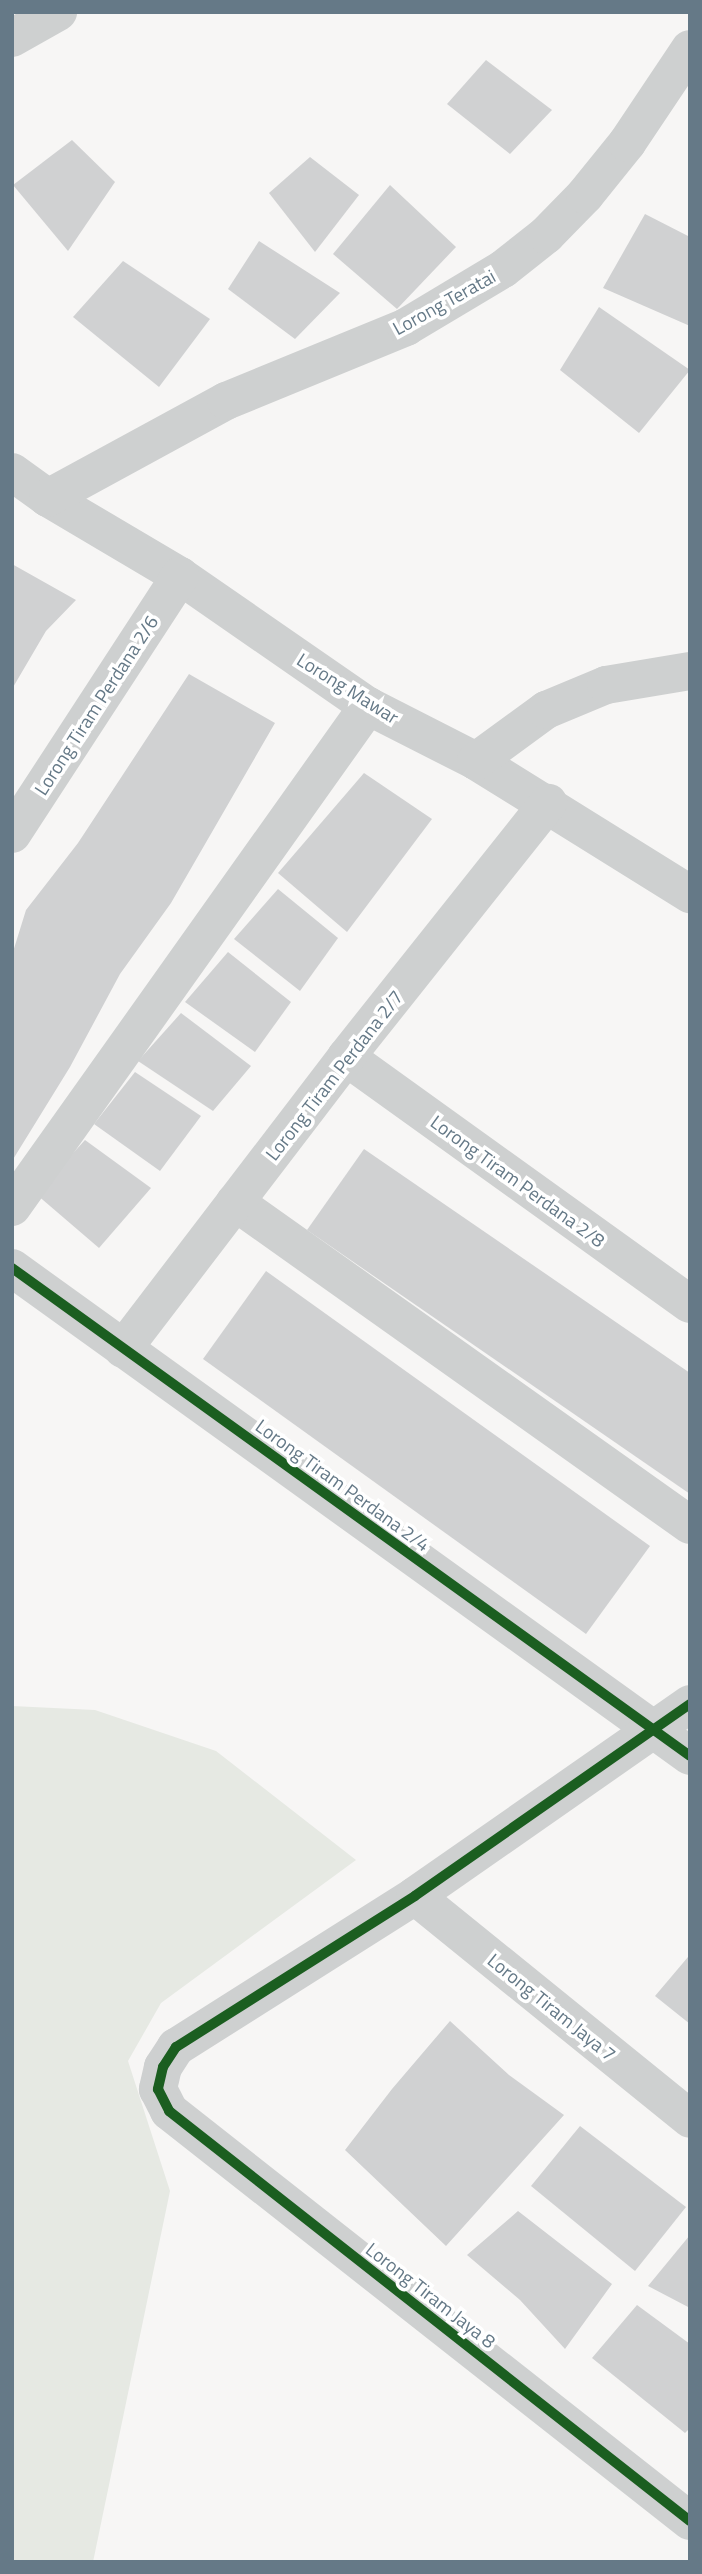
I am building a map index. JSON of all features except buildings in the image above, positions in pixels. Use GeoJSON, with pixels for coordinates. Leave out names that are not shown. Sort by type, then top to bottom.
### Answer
{"type":"FeatureCollection","features":[{"type":"Feature","properties":{"kind":"street"},"geometry":{"type":"LineString","coordinates":[[12,38],[58,12]]}},
{"type":"Feature","properties":{"kind":"street","name":"Lorong Teratai"},"geometry":{"type":"LineString","coordinates":[[48,498],[226,401],[406,327],[503,269],[546,235],[584,195],[627,143],[690,49]]}},
{"type":"Feature","properties":{"kind":"street","name":"Lorong Mawar"},"geometry":{"type":"LineString","coordinates":[[12,472],[48,498],[180,576],[369,706],[476,761],[548,803],[690,894]]}},
{"type":"Feature","properties":{"kind":"street","name":"Lorong Tiram Perdana 2/6"},"geometry":{"type":"LineString","coordinates":[[12,834],[180,576]]}},
{"type":"Feature","properties":{"kind":"street"},"geometry":{"type":"LineString","coordinates":[[476,761],[546,710],[606,685],[690,671]]}},
{"type":"Feature","properties":{"kind":"street"},"geometry":{"type":"LineString","coordinates":[[12,1207],[369,706]]}},
{"type":"Feature","properties":{"kind":"street","name":"Lorong Tiram Perdana 2/7"},"geometry":{"type":"LineString","coordinates":[[123,1349],[346,1058],[548,803]]}},
{"type":"Feature","properties":{"kind":"street","name":"Lorong Tiram Perdana 2/8"},"geometry":{"type":"LineString","coordinates":[[346,1058],[690,1304]]}},
{"type":"Feature","properties":{"kind":"street"},"geometry":{"type":"LineString","coordinates":[[235,1202],[690,1525]]}},
{"type":"Feature","properties":{"kind":"street","name":"Lorong Tiram Perdana 2/4"},"geometry":{"type":"LineString","coordinates":[[12,1268],[690,1756]]}},
{"type":"Feature","properties":{"kind":"street"},"geometry":{"type":"LineString","coordinates":[[415,1896],[690,1704]]}},
{"type":"Feature","properties":{"kind":"street","name":"Lorong Tiram Jaya 8"},"geometry":{"type":"LineString","coordinates":[[415,1896],[176,2047],[163,2067],[158,2089],[169,2111],[690,2521]]}},
{"type":"Feature","properties":{"kind":"street","name":"Lorong Tiram Jaya 7"},"geometry":{"type":"LineString","coordinates":[[415,1896],[690,2119]]}},
{"type":"Feature","properties":{"kind":"shaded area"},"geometry":{"type":"Polygon","coordinates":[[[12,1706],[95,1710],[216,1751],[356,1860],[161,2003],[128,2061],[170,2191],[93,2562],[12,2562],[12,1706]]]}},
{"type":"Feature","properties":{"kind":"cycle path"},"geometry":{"type":"LineString","coordinates":[[12,1268],[690,1756]]}},
{"type":"Feature","properties":{"kind":"cycle path"},"geometry":{"type":"LineString","coordinates":[[690,1704],[415,1896],[176,2047],[163,2067],[158,2089],[169,2111],[690,2521]]}}]}
